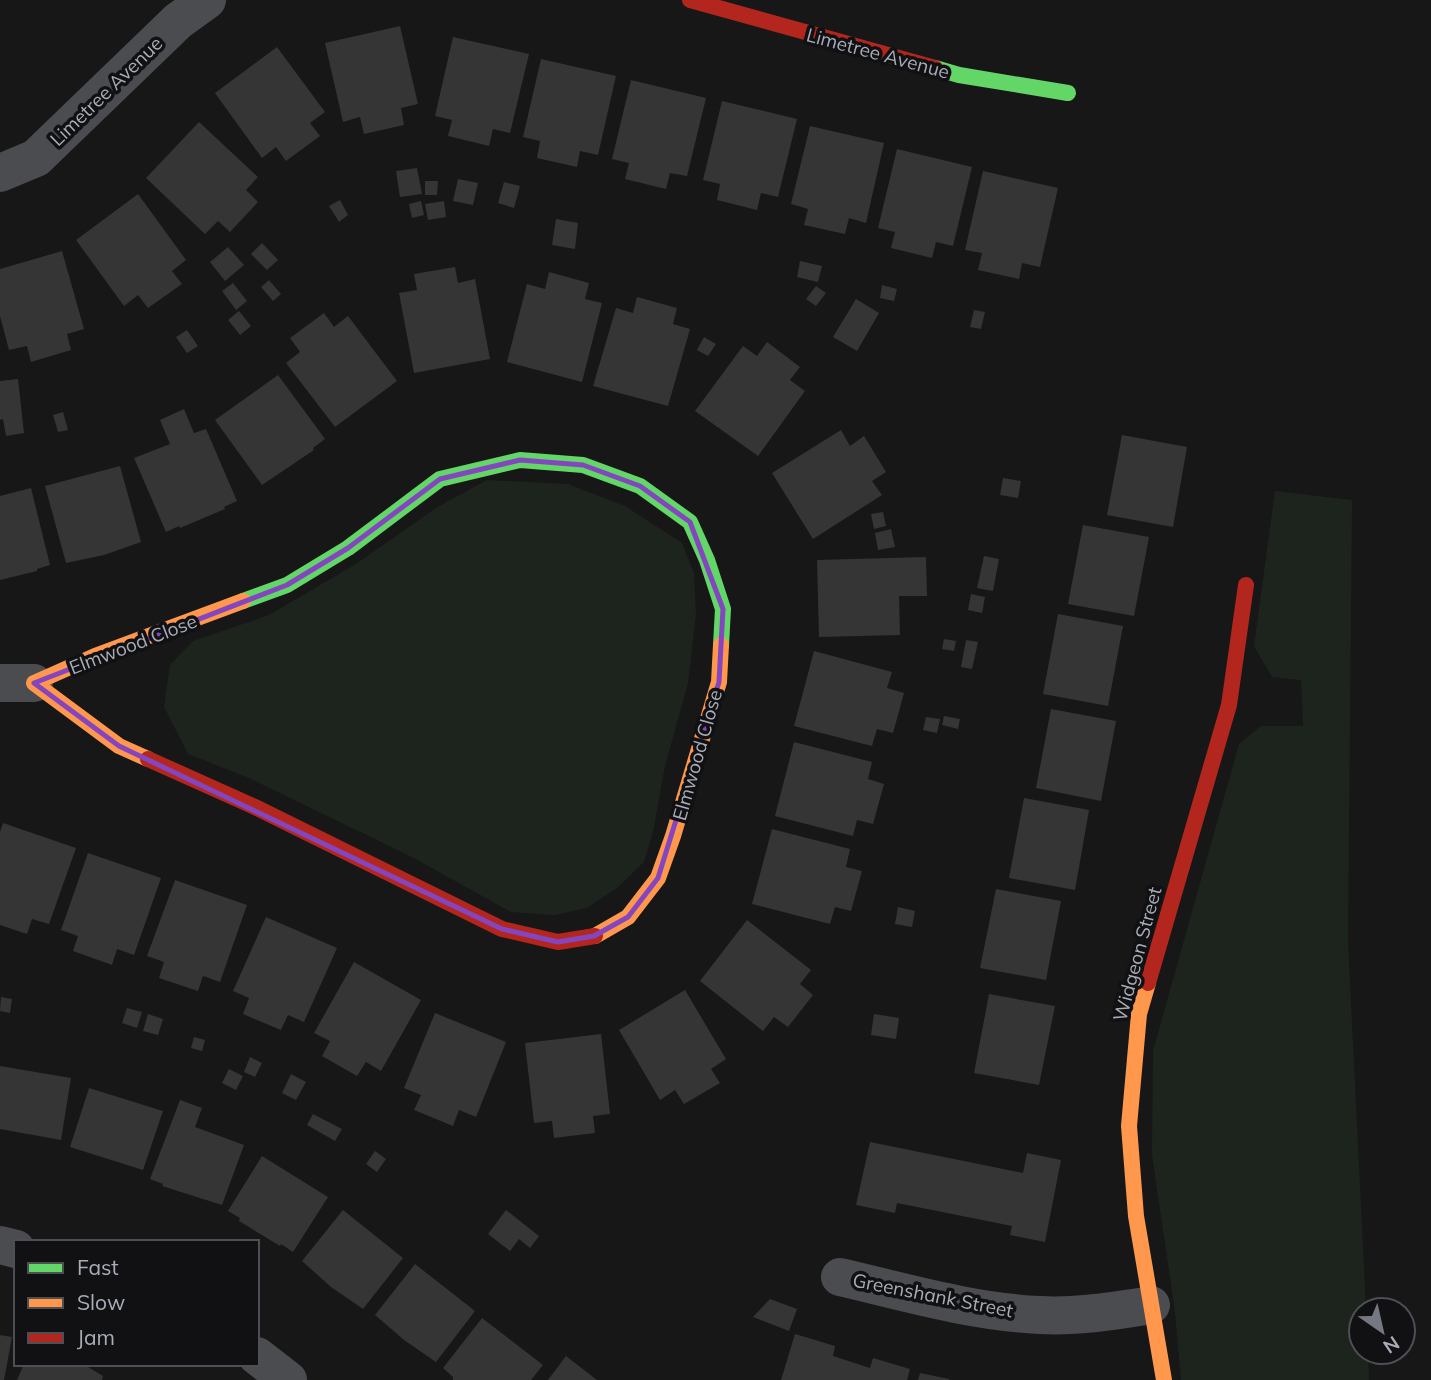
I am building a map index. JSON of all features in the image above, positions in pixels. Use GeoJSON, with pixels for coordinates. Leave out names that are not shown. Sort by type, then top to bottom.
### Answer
{"type":"FeatureCollection","features":[{"type":"Feature","properties":{"kind":"street","name":"Limetree Avenue"},"geometry":{"type":"LineString","coordinates":[[0,173],[36,158],[178,21],[207,0]]}},
{"type":"Feature","properties":{"kind":"street","name":"Limetree Avenue"},"geometry":{"type":"LineString","coordinates":[[690,0],[959,75],[1069,93]]}},
{"type":"Feature","properties":{"kind":"street","name":"Elmwood Close"},"geometry":{"type":"LineString","coordinates":[[520,460],[583,465],[640,486],[691,522],[723,610],[719,682],[658,878],[628,917],[594,936],[558,942],[502,929],[291,825],[119,746],[17,683],[287,585],[348,548],[440,480],[520,460]]}},
{"type":"Feature","properties":{"kind":"street","name":"Widgeon Street"},"geometry":{"type":"LineString","coordinates":[[1164,1380],[1136,1216],[1129,1126],[1139,1014],[1229,705],[1246,585]]}},
{"type":"Feature","properties":{"kind":"street","name":"Greenshank Street"},"geometry":{"type":"LineString","coordinates":[[840,1277],[963,1305],[1040,1315],[1102,1312],[1151,1305]]}},
{"type":"Feature","properties":{"kind":"street"},"geometry":{"type":"LineString","coordinates":[[259,1358],[289,1380]]}},
{"type":"Feature","properties":{"kind":"highlighted area"},"geometry":{"type":"Polygon","coordinates":[[[520,460],[583,465],[640,486],[690,522],[723,609],[719,682],[658,878],[628,917],[594,936],[558,942],[502,929],[119,746],[34,683],[287,585],[348,548],[440,479],[520,460]]]}},
{"type":"Feature","properties":{"kind":"shaded area"},"geometry":{"type":"Polygon","coordinates":[[[487,480],[568,484],[625,506],[682,543],[694,573],[696,615],[688,683],[665,766],[653,832],[644,862],[617,888],[587,908],[555,915],[511,912],[412,857],[249,778],[188,754],[164,707],[170,665],[193,641],[269,615],[356,564],[436,508],[487,480]]]}},
{"type":"Feature","properties":{"kind":"shaded area"},"geometry":{"type":"Polygon","coordinates":[[[1275,491],[1352,500],[1348,941],[1365,1296],[1347,1296],[1347,1366],[1368,1366],[1369,1380],[1181,1380],[1175,1312],[1152,1155],[1153,1051],[1239,744],[1261,726],[1303,726],[1301,680],[1272,677],[1254,646],[1275,491]]]}},
{"type":"Feature","properties":{"kind":"building"},"geometry":{"type":"Polygon","coordinates":[[[400,26],[418,104],[401,108],[404,125],[364,134],[360,117],[343,122],[325,43],[400,26]]]}},
{"type":"Feature","properties":{"kind":"building"},"geometry":{"type":"Polygon","coordinates":[[[453,37],[529,54],[510,133],[493,129],[489,146],[448,136],[452,120],[435,116],[453,37]]]}},
{"type":"Feature","properties":{"kind":"building"},"geometry":{"type":"Polygon","coordinates":[[[277,47],[325,112],[310,123],[320,136],[286,161],[276,147],[262,158],[215,93],[277,47]]]}},
{"type":"Feature","properties":{"kind":"building"},"geometry":{"type":"Polygon","coordinates":[[[541,59],[616,76],[598,155],[580,151],[577,167],[537,158],[540,141],[523,137],[541,59]]]}},
{"type":"Feature","properties":{"kind":"building"},"geometry":{"type":"Polygon","coordinates":[[[631,80],[706,98],[687,176],[670,173],[666,189],[625,179],[629,163],[612,159],[631,80]]]}},
{"type":"Feature","properties":{"kind":"building"},"geometry":{"type":"Polygon","coordinates":[[[722,101],[797,119],[778,197],[761,193],[757,210],[717,200],[720,184],[703,180],[722,101]]]}},
{"type":"Feature","properties":{"kind":"building"},"geometry":{"type":"Polygon","coordinates":[[[199,122],[258,177],[246,190],[258,202],[230,232],[218,221],[205,234],[146,178],[199,122]]]}},
{"type":"Feature","properties":{"kind":"building"},"geometry":{"type":"Polygon","coordinates":[[[810,126],[884,143],[866,223],[849,218],[845,234],[804,225],[808,209],[791,204],[810,126]]]}},
{"type":"Feature","properties":{"kind":"building"},"geometry":{"type":"Polygon","coordinates":[[[897,149],[972,167],[953,246],[936,242],[932,258],[891,248],[895,232],[878,228],[897,149]]]}},
{"type":"Feature","properties":{"kind":"building"},"geometry":{"type":"Polygon","coordinates":[[[417,168],[422,194],[400,197],[396,171],[417,168]]]}},
{"type":"Feature","properties":{"kind":"building"},"geometry":{"type":"Polygon","coordinates":[[[983,171],[1058,188],[1040,267],[1022,263],[1019,279],[978,270],[982,253],[965,250],[983,171]]]}},
{"type":"Feature","properties":{"kind":"building"},"geometry":{"type":"Polygon","coordinates":[[[458,179],[478,183],[473,205],[453,201],[458,179]]]}},
{"type":"Feature","properties":{"kind":"building"},"geometry":{"type":"Polygon","coordinates":[[[425,181],[438,181],[437,195],[425,195],[425,181]]]}},
{"type":"Feature","properties":{"kind":"building"},"geometry":{"type":"Polygon","coordinates":[[[504,182],[520,186],[514,208],[498,203],[504,182]]]}},
{"type":"Feature","properties":{"kind":"building"},"geometry":{"type":"Polygon","coordinates":[[[138,194],[186,260],[172,271],[182,284],[148,308],[138,295],[124,306],[76,240],[138,194]]]}},
{"type":"Feature","properties":{"kind":"building"},"geometry":{"type":"Polygon","coordinates":[[[340,200],[348,215],[339,222],[329,206],[340,200]]]}},
{"type":"Feature","properties":{"kind":"building"},"geometry":{"type":"Polygon","coordinates":[[[421,201],[424,215],[412,218],[409,204],[421,201]]]}},
{"type":"Feature","properties":{"kind":"building"},"geometry":{"type":"Polygon","coordinates":[[[444,201],[446,217],[428,220],[425,204],[444,201]]]}},
{"type":"Feature","properties":{"kind":"building"},"geometry":{"type":"Polygon","coordinates":[[[556,219],[578,223],[575,249],[552,245],[556,219]]]}},
{"type":"Feature","properties":{"kind":"building"},"geometry":{"type":"Polygon","coordinates":[[[262,243],[278,260],[267,270],[251,254],[262,243]]]}},
{"type":"Feature","properties":{"kind":"building"},"geometry":{"type":"Polygon","coordinates":[[[228,247],[244,265],[225,281],[210,262],[228,247]]]}},
{"type":"Feature","properties":{"kind":"building"},"geometry":{"type":"Polygon","coordinates":[[[62,251],[84,329],[67,334],[71,350],[31,362],[27,346],[9,350],[0,316],[0,269],[62,251]]]}},
{"type":"Feature","properties":{"kind":"building"},"geometry":{"type":"Polygon","coordinates":[[[800,261],[822,266],[818,282],[797,277],[800,261]]]}},
{"type":"Feature","properties":{"kind":"building"},"geometry":{"type":"Polygon","coordinates":[[[455,267],[458,283],[475,279],[490,359],[414,373],[399,293],[417,290],[414,274],[455,267]]]}},
{"type":"Feature","properties":{"kind":"building"},"geometry":{"type":"Polygon","coordinates":[[[549,272],[589,283],[585,299],[602,303],[582,382],[507,362],[527,284],[545,289],[549,272]]]}},
{"type":"Feature","properties":{"kind":"building"},"geometry":{"type":"Polygon","coordinates":[[[269,280],[281,294],[273,301],[261,287],[269,280]]]}},
{"type":"Feature","properties":{"kind":"building"},"geometry":{"type":"Polygon","coordinates":[[[233,283],[247,301],[236,310],[222,291],[233,283]]]}},
{"type":"Feature","properties":{"kind":"building"},"geometry":{"type":"Polygon","coordinates":[[[882,285],[897,289],[894,301],[880,298],[882,285]]]}},
{"type":"Feature","properties":{"kind":"building"},"geometry":{"type":"Polygon","coordinates":[[[816,286],[826,293],[816,306],[806,299],[816,286]]]}},
{"type":"Feature","properties":{"kind":"building"},"geometry":{"type":"Polygon","coordinates":[[[637,297],[677,308],[673,324],[690,329],[668,406],[593,386],[616,308],[633,313],[637,297]]]}},
{"type":"Feature","properties":{"kind":"building"},"geometry":{"type":"Polygon","coordinates":[[[856,299],[879,313],[857,351],[833,337],[856,299]]]}},
{"type":"Feature","properties":{"kind":"building"},"geometry":{"type":"Polygon","coordinates":[[[974,310],[985,312],[981,329],[970,327],[974,310]]]}},
{"type":"Feature","properties":{"kind":"building"},"geometry":{"type":"Polygon","coordinates":[[[239,311],[251,326],[240,335],[228,320],[239,311]]]}},
{"type":"Feature","properties":{"kind":"building"},"geometry":{"type":"Polygon","coordinates":[[[324,313],[334,327],[348,316],[397,381],[335,427],[286,363],[300,352],[290,338],[324,313]]]}},
{"type":"Feature","properties":{"kind":"building"},"geometry":{"type":"Polygon","coordinates":[[[187,330],[198,346],[187,353],[176,337],[187,330]]]}},
{"type":"Feature","properties":{"kind":"building"},"geometry":{"type":"Polygon","coordinates":[[[704,337],[716,344],[708,356],[697,350],[704,337]]]}},
{"type":"Feature","properties":{"kind":"building"},"geometry":{"type":"Polygon","coordinates":[[[767,342],[800,367],[790,380],[805,391],[758,456],[695,411],[743,346],[757,356],[767,342]]]}},
{"type":"Feature","properties":{"kind":"building"},"geometry":{"type":"Polygon","coordinates":[[[278,375],[325,439],[313,448],[314,450],[262,485],[215,420],[278,375]]]}},
{"type":"Feature","properties":{"kind":"building"},"geometry":{"type":"Polygon","coordinates":[[[18,379],[24,433],[6,436],[3,419],[0,420],[0,381],[18,379]]]}},
{"type":"Feature","properties":{"kind":"building"},"geometry":{"type":"Polygon","coordinates":[[[184,409],[194,433],[206,429],[237,501],[224,507],[225,509],[166,532],[134,458],[170,444],[160,420],[184,409]]]}},
{"type":"Feature","properties":{"kind":"building"},"geometry":{"type":"Polygon","coordinates":[[[63,412],[68,430],[58,432],[53,415],[63,412]]]}},
{"type":"Feature","properties":{"kind":"building"},"geometry":{"type":"Polygon","coordinates":[[[841,430],[850,446],[864,436],[886,472],[872,481],[882,495],[813,539],[772,473],[841,430]]]}},
{"type":"Feature","properties":{"kind":"building"},"geometry":{"type":"Polygon","coordinates":[[[1122,435],[1187,447],[1173,527],[1107,515],[1122,435]]]}},
{"type":"Feature","properties":{"kind":"building"},"geometry":{"type":"Polygon","coordinates":[[[120,466],[141,542],[104,555],[66,563],[45,486],[120,466]]]}},
{"type":"Feature","properties":{"kind":"building"},"geometry":{"type":"Polygon","coordinates":[[[1003,478],[1021,481],[1018,498],[1000,495],[1003,478]]]}},
{"type":"Feature","properties":{"kind":"building"},"geometry":{"type":"Polygon","coordinates":[[[31,488],[50,565],[0,580],[0,496],[31,488]]]}},
{"type":"Feature","properties":{"kind":"building"},"geometry":{"type":"Polygon","coordinates":[[[883,512],[886,526],[874,529],[871,514],[883,512]]]}},
{"type":"Feature","properties":{"kind":"building"},"geometry":{"type":"Polygon","coordinates":[[[1083,525],[1149,537],[1134,616],[1068,604],[1083,525]]]}},
{"type":"Feature","properties":{"kind":"building"},"geometry":{"type":"Polygon","coordinates":[[[891,529],[895,547],[878,550],[875,533],[891,529]]]}},
{"type":"Feature","properties":{"kind":"building"},"geometry":{"type":"Polygon","coordinates":[[[984,556],[999,559],[993,591],[977,588],[984,556]]]}},
{"type":"Feature","properties":{"kind":"building"},"geometry":{"type":"Polygon","coordinates":[[[926,557],[927,596],[899,596],[900,635],[819,637],[817,560],[926,557]]]}},
{"type":"Feature","properties":{"kind":"building"},"geometry":{"type":"Polygon","coordinates":[[[971,594],[985,597],[982,613],[968,610],[971,594]]]}},
{"type":"Feature","properties":{"kind":"building"},"geometry":{"type":"Polygon","coordinates":[[[1058,614],[1123,626],[1108,706],[1043,694],[1058,614]]]}},
{"type":"Feature","properties":{"kind":"building"},"geometry":{"type":"Polygon","coordinates":[[[944,639],[956,641],[954,651],[942,649],[944,639]]]}},
{"type":"Feature","properties":{"kind":"building"},"geometry":{"type":"Polygon","coordinates":[[[966,640],[978,642],[972,669],[961,667],[966,640]]]}},
{"type":"Feature","properties":{"kind":"building"},"geometry":{"type":"Polygon","coordinates":[[[814,651],[892,672],[887,688],[904,693],[893,733],[877,729],[872,746],[794,726],[814,651]]]}},
{"type":"Feature","properties":{"kind":"building"},"geometry":{"type":"Polygon","coordinates":[[[1051,709],[1116,721],[1101,801],[1036,788],[1051,709]]]}},
{"type":"Feature","properties":{"kind":"building"},"geometry":{"type":"Polygon","coordinates":[[[944,716],[960,719],[958,729],[942,725],[944,716]]]}},
{"type":"Feature","properties":{"kind":"building"},"geometry":{"type":"Polygon","coordinates":[[[926,717],[940,719],[937,733],[923,730],[926,717]]]}},
{"type":"Feature","properties":{"kind":"building"},"geometry":{"type":"Polygon","coordinates":[[[794,742],[872,762],[868,779],[884,784],[873,824],[857,820],[853,836],[775,816],[794,742]]]}},
{"type":"Feature","properties":{"kind":"building"},"geometry":{"type":"Polygon","coordinates":[[[1024,798],[1089,810],[1075,890],[1009,878],[1024,798]]]}},
{"type":"Feature","properties":{"kind":"building"},"geometry":{"type":"Polygon","coordinates":[[[3,823],[76,848],[49,924],[32,919],[27,934],[0,925],[0,832],[3,823]]]}},
{"type":"Feature","properties":{"kind":"building"},"geometry":{"type":"Polygon","coordinates":[[[772,829],[850,849],[846,867],[862,871],[851,911],[835,907],[830,924],[752,904],[772,829]]]}},
{"type":"Feature","properties":{"kind":"building"},"geometry":{"type":"Polygon","coordinates":[[[88,853],[161,878],[134,955],[117,949],[112,965],[73,951],[78,936],[61,930],[88,853]]]}},
{"type":"Feature","properties":{"kind":"building"},"geometry":{"type":"Polygon","coordinates":[[[175,880],[247,905],[220,982],[203,976],[198,991],[159,978],[164,962],[147,956],[175,880]]]}},
{"type":"Feature","properties":{"kind":"building"},"geometry":{"type":"Polygon","coordinates":[[[996,889],[1061,901],[1046,980],[980,968],[996,889]]]}},
{"type":"Feature","properties":{"kind":"building"},"geometry":{"type":"Polygon","coordinates":[[[898,907],[915,911],[912,927],[895,924],[898,907]]]}},
{"type":"Feature","properties":{"kind":"building"},"geometry":{"type":"Polygon","coordinates":[[[266,917],[337,948],[304,1022],[288,1015],[281,1030],[243,1014],[249,998],[233,991],[266,917]]]}},
{"type":"Feature","properties":{"kind":"building"},"geometry":{"type":"Polygon","coordinates":[[[747,920],[811,970],[800,984],[813,995],[788,1027],[774,1017],[763,1031],[700,981],[747,920]]]}},
{"type":"Feature","properties":{"kind":"building"},"geometry":{"type":"Polygon","coordinates":[[[354,962],[421,1000],[381,1071],[366,1062],[357,1076],[322,1056],[330,1041],[314,1033],[354,962]]]}},
{"type":"Feature","properties":{"kind":"building"},"geometry":{"type":"Polygon","coordinates":[[[685,990],[726,1059],[711,1069],[720,1083],[684,1104],[675,1090],[660,1100],[619,1030],[685,990]]]}},
{"type":"Feature","properties":{"kind":"building"},"geometry":{"type":"Polygon","coordinates":[[[989,994],[1055,1006],[1039,1085],[974,1073],[989,994]]]}},
{"type":"Feature","properties":{"kind":"building"},"geometry":{"type":"Polygon","coordinates":[[[1,997],[12,999],[10,1013],[0,1011],[1,997]]]}},
{"type":"Feature","properties":{"kind":"building"},"geometry":{"type":"Polygon","coordinates":[[[127,1008],[142,1012],[137,1028],[122,1023],[127,1008]]]}},
{"type":"Feature","properties":{"kind":"building"},"geometry":{"type":"Polygon","coordinates":[[[435,1013],[506,1042],[476,1117],[459,1110],[453,1126],[414,1110],[421,1095],[404,1088],[435,1013]]]}},
{"type":"Feature","properties":{"kind":"building"},"geometry":{"type":"Polygon","coordinates":[[[148,1014],[163,1019],[158,1035],[143,1031],[148,1014]]]}},
{"type":"Feature","properties":{"kind":"building"},"geometry":{"type":"Polygon","coordinates":[[[874,1014],[899,1018],[896,1039],[871,1035],[874,1014]]]}},
{"type":"Feature","properties":{"kind":"building"},"geometry":{"type":"Polygon","coordinates":[[[601,1034],[610,1114],[593,1116],[595,1133],[554,1138],[552,1121],[534,1123],[525,1043],[601,1034]]]}},
{"type":"Feature","properties":{"kind":"building"},"geometry":{"type":"Polygon","coordinates":[[[194,1037],[205,1040],[202,1051],[191,1048],[194,1037]]]}},
{"type":"Feature","properties":{"kind":"building"},"geometry":{"type":"Polygon","coordinates":[[[250,1057],[262,1063],[255,1077],[244,1072],[250,1057]]]}},
{"type":"Feature","properties":{"kind":"building"},"geometry":{"type":"Polygon","coordinates":[[[0,1066],[71,1078],[61,1140],[0,1129],[0,1066]]]}},
{"type":"Feature","properties":{"kind":"building"},"geometry":{"type":"Polygon","coordinates":[[[229,1069],[243,1076],[236,1090],[222,1083],[229,1069]]]}},
{"type":"Feature","properties":{"kind":"building"},"geometry":{"type":"Polygon","coordinates":[[[291,1074],[306,1082],[296,1100],[282,1093],[291,1074]]]}},
{"type":"Feature","properties":{"kind":"building"},"geometry":{"type":"Polygon","coordinates":[[[89,1088],[163,1111],[143,1170],[70,1147],[89,1088]]]}},
{"type":"Feature","properties":{"kind":"building"},"geometry":{"type":"Polygon","coordinates":[[[180,1100],[202,1108],[195,1127],[244,1145],[222,1205],[162,1186],[163,1184],[150,1179],[180,1100]]]}},
{"type":"Feature","properties":{"kind":"building"},"geometry":{"type":"Polygon","coordinates":[[[313,1114],[342,1129],[335,1141],[307,1125],[313,1114]]]}},
{"type":"Feature","properties":{"kind":"building"},"geometry":{"type":"Polygon","coordinates":[[[870,1142],[1023,1173],[1027,1153],[1061,1160],[1045,1242],[1010,1235],[1012,1226],[897,1203],[895,1213],[856,1205],[870,1142]]]}},
{"type":"Feature","properties":{"kind":"building"},"geometry":{"type":"Polygon","coordinates":[[[375,1151],[386,1159],[377,1172],[366,1164],[375,1151]]]}},
{"type":"Feature","properties":{"kind":"building"},"geometry":{"type":"Polygon","coordinates":[[[262,1156],[328,1197],[293,1252],[239,1221],[240,1218],[228,1211],[262,1156]]]}},
{"type":"Feature","properties":{"kind":"building"},"geometry":{"type":"Polygon","coordinates":[[[343,1210],[403,1258],[363,1309],[331,1287],[302,1261],[343,1210]]]}},
{"type":"Feature","properties":{"kind":"building"},"geometry":{"type":"Polygon","coordinates":[[[506,1210],[539,1236],[530,1248],[519,1239],[510,1251],[488,1234],[506,1210]]]}},
{"type":"Feature","properties":{"kind":"building"},"geometry":{"type":"Polygon","coordinates":[[[415,1264],[475,1311],[436,1362],[404,1340],[375,1315],[415,1264]]]}},
{"type":"Feature","properties":{"kind":"building"},"geometry":{"type":"Polygon","coordinates":[[[770,1299],[797,1309],[789,1331],[753,1317],[770,1299]]]}},
{"type":"Feature","properties":{"kind":"building"},"geometry":{"type":"Polygon","coordinates":[[[482,1318],[543,1365],[531,1380],[453,1380],[443,1368],[482,1318]]]}},
{"type":"Feature","properties":{"kind":"building"},"geometry":{"type":"Polygon","coordinates":[[[795,1334],[835,1346],[833,1356],[870,1368],[873,1358],[910,1369],[907,1380],[781,1380],[795,1334]]]}},
{"type":"Feature","properties":{"kind":"building"},"geometry":{"type":"Polygon","coordinates":[[[0,1335],[12,1337],[4,1380],[0,1380],[0,1335]]]}},
{"type":"Feature","properties":{"kind":"building"},"geometry":{"type":"Polygon","coordinates":[[[566,1356],[597,1380],[548,1380],[566,1356]]]}},
{"type":"Feature","properties":{"kind":"building"},"geometry":{"type":"Polygon","coordinates":[[[23,1366],[86,1366],[103,1376],[102,1380],[17,1380],[23,1366]]]}},
{"type":"Feature","properties":{"kind":"building"},"geometry":{"type":"Polygon","coordinates":[[[920,1373],[949,1379],[949,1380],[918,1380],[920,1373]]]}},
{"type":"Feature","properties":{"kind":"traffic: fast"},"geometry":{"type":"LineString","coordinates":[[935,68],[959,75],[1068,93]]}},
{"type":"Feature","properties":{"kind":"traffic: fast"},"geometry":{"type":"LineString","coordinates":[[520,460],[583,465],[640,486],[690,522],[707,560],[723,609],[721,645]]}},
{"type":"Feature","properties":{"kind":"traffic: fast"},"geometry":{"type":"LineString","coordinates":[[243,601],[287,585],[348,548],[440,479],[520,460]]}},
{"type":"Feature","properties":{"kind":"traffic: slow"},"geometry":{"type":"LineString","coordinates":[[148,759],[119,746],[34,683],[95,656],[243,601]]}},
{"type":"Feature","properties":{"kind":"traffic: slow"},"geometry":{"type":"LineString","coordinates":[[595,936],[628,917],[658,878],[719,682],[721,645]]}},
{"type":"Feature","properties":{"kind":"traffic: slow"},"geometry":{"type":"LineString","coordinates":[[1148,983],[1139,1014],[1129,1126],[1136,1216],[1164,1380]]}},
{"type":"Feature","properties":{"kind":"traffic: jam"},"geometry":{"type":"LineString","coordinates":[[690,0],[935,68]]}},
{"type":"Feature","properties":{"kind":"traffic: jam"},"geometry":{"type":"LineString","coordinates":[[1148,983],[1229,705],[1246,585]]}},
{"type":"Feature","properties":{"kind":"traffic: jam"},"geometry":{"type":"LineString","coordinates":[[148,759],[255,807],[502,929],[558,942],[595,936]]}}]}
